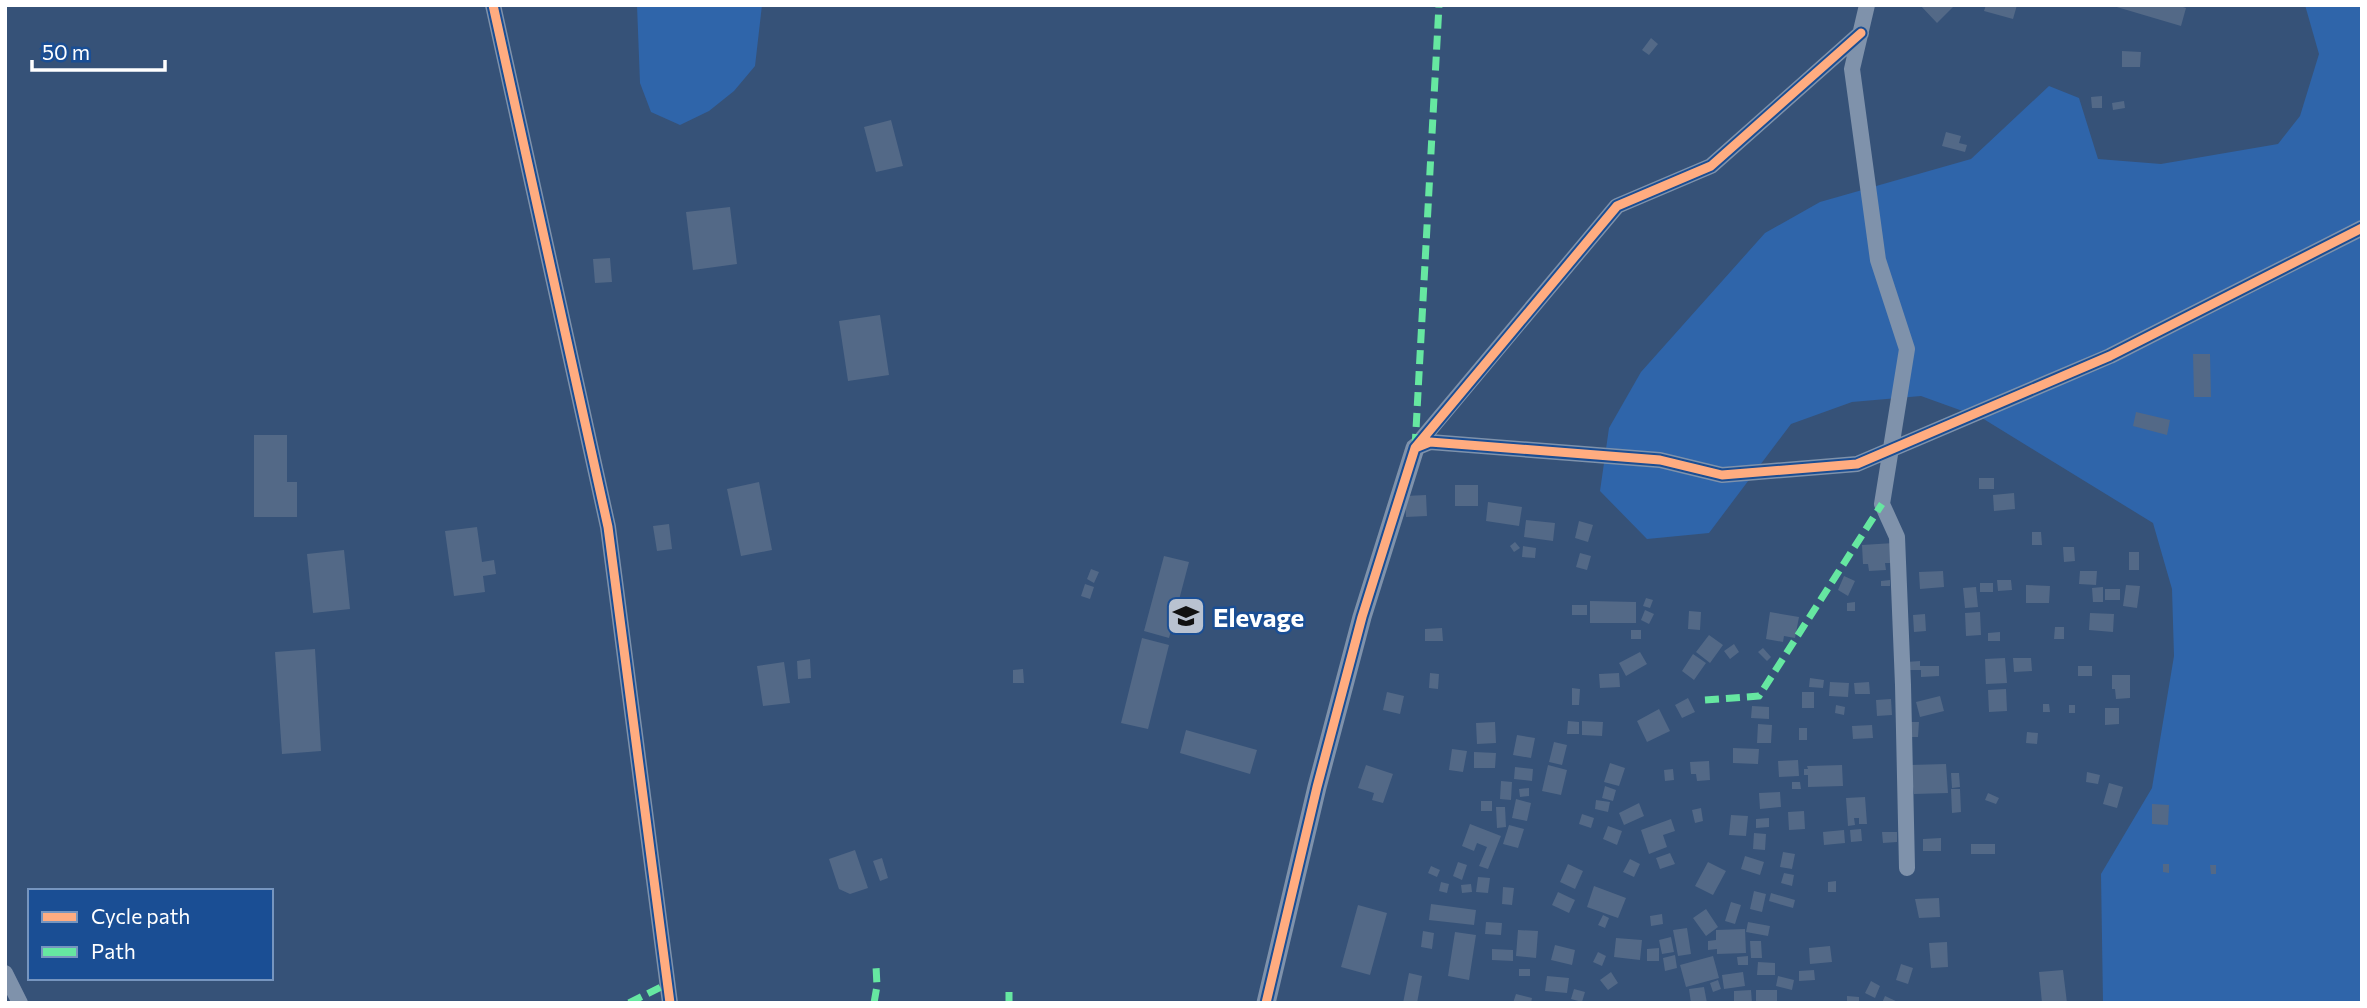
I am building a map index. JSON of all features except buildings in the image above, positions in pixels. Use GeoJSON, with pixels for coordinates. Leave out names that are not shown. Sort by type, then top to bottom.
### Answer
{"type":"FeatureCollection","features":[{"type":"Feature","properties":{"kind":"street"},"geometry":{"type":"LineString","coordinates":[[493,5],[608,527],[670,1003]]}},
{"type":"Feature","properties":{"kind":"street"},"geometry":{"type":"LineString","coordinates":[[1867,5],[1852,69],[1878,260],[1907,349],[1882,504],[1897,537],[1907,868]]}},
{"type":"Feature","properties":{"kind":"street"},"geometry":{"type":"LineString","coordinates":[[1266,1003],[1317,787],[1362,617],[1415,448],[1617,206],[1711,166],[1861,33]]}},
{"type":"Feature","properties":{"kind":"street"},"geometry":{"type":"LineString","coordinates":[[1415,448],[1430,442],[1660,460],[1722,475],[1857,464],[2110,356],[2362,228]]}},
{"type":"Feature","properties":{"kind":"street"},"geometry":{"type":"LineString","coordinates":[[5,974],[20,1003]]}},
{"type":"Feature","properties":{"kind":"shaded area"},"geometry":{"type":"Polygon","coordinates":[[[637,5],[762,5],[755,66],[734,91],[709,111],[680,125],[651,112],[640,83],[637,5]]]}},
{"type":"Feature","properties":{"kind":"shaded area"},"geometry":{"type":"Polygon","coordinates":[[[2305,5],[2362,5],[2362,1003],[2103,1003],[2101,874],[2152,788],[2174,656],[2172,589],[2153,523],[1982,418],[1921,396],[1852,402],[1791,424],[1709,533],[1647,539],[1600,491],[1609,428],[1641,372],[1765,233],[1820,202],[1971,159],[2049,86],[2079,98],[2098,159],[2161,164],[2278,144],[2300,116],[2319,54],[2305,5]]]}},
{"type":"Feature","properties":{"kind":"marked path"},"geometry":{"type":"LineString","coordinates":[[1415,448],[1439,5]]}},
{"type":"Feature","properties":{"kind":"marked path"},"geometry":{"type":"LineString","coordinates":[[1705,700],[1759,696],[1882,504]]}},
{"type":"Feature","properties":{"kind":"marked path"},"geometry":{"type":"LineString","coordinates":[[874,1003],[876,966]]}},
{"type":"Feature","properties":{"kind":"marked path"},"geometry":{"type":"LineString","coordinates":[[629,1003],[667,984]]}},
{"type":"Feature","properties":{"kind":"marked path"},"geometry":{"type":"LineString","coordinates":[[1009,992],[1009,1003]]}},
{"type":"Feature","properties":{"kind":"cycle path"},"geometry":{"type":"LineString","coordinates":[[493,5],[608,527],[670,1003]]}},
{"type":"Feature","properties":{"kind":"cycle path"},"geometry":{"type":"LineString","coordinates":[[1266,1003],[1317,787],[1362,617],[1415,448],[1617,206],[1711,166],[1861,33]]}},
{"type":"Feature","properties":{"kind":"cycle path"},"geometry":{"type":"LineString","coordinates":[[1415,448],[1430,442],[1660,460],[1722,475],[1857,464],[2110,356],[2362,228]]}},
{"type":"Feature","properties":{"kind":"place","name":"Elevage"},"geometry":{"type":"Point","coordinates":[1186,616]}}]}
